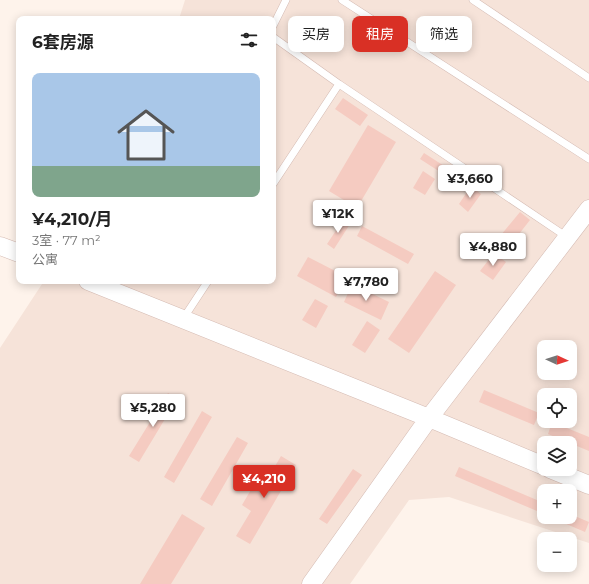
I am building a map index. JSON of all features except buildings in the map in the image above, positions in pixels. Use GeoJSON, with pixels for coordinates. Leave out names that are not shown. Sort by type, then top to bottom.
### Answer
{"type":"FeatureCollection","features":[{"type":"Feature","properties":{"kind":"street"},"geometry":{"type":"LineString","coordinates":[[311,584],[429,418],[589,208]]}},
{"type":"Feature","properties":{"kind":"street"},"geometry":{"type":"LineString","coordinates":[[0,246],[16,252]]}},
{"type":"Feature","properties":{"kind":"street"},"geometry":{"type":"LineString","coordinates":[[96,284],[537,463]]}},
{"type":"Feature","properties":{"kind":"street"},"geometry":{"type":"LineString","coordinates":[[567,476],[589,485]]}},
{"type":"Feature","properties":{"kind":"lane"},"geometry":{"type":"LineString","coordinates":[[276,20],[286,0]]}},
{"type":"Feature","properties":{"kind":"lane"},"geometry":{"type":"LineString","coordinates":[[342,0],[589,159]]}},
{"type":"Feature","properties":{"kind":"lane"},"geometry":{"type":"LineString","coordinates":[[473,0],[589,78]]}},
{"type":"Feature","properties":{"kind":"lane"},"geometry":{"type":"LineString","coordinates":[[276,39],[339,84],[567,238]]}},
{"type":"Feature","properties":{"kind":"lane"},"geometry":{"type":"LineString","coordinates":[[276,179],[339,84]]}},
{"type":"Feature","properties":{"kind":"lane"},"geometry":{"type":"LineString","coordinates":[[183,319],[206,284]]}},
{"type":"Feature","properties":{"kind":"shaded area"},"geometry":{"type":"Polygon","coordinates":[[[185,0],[589,0],[589,543],[577,539],[577,532],[556,532],[449,497],[409,500],[350,584],[0,584],[0,348],[42,284],[276,284],[276,16],[180,16],[185,0]]]}}]}
